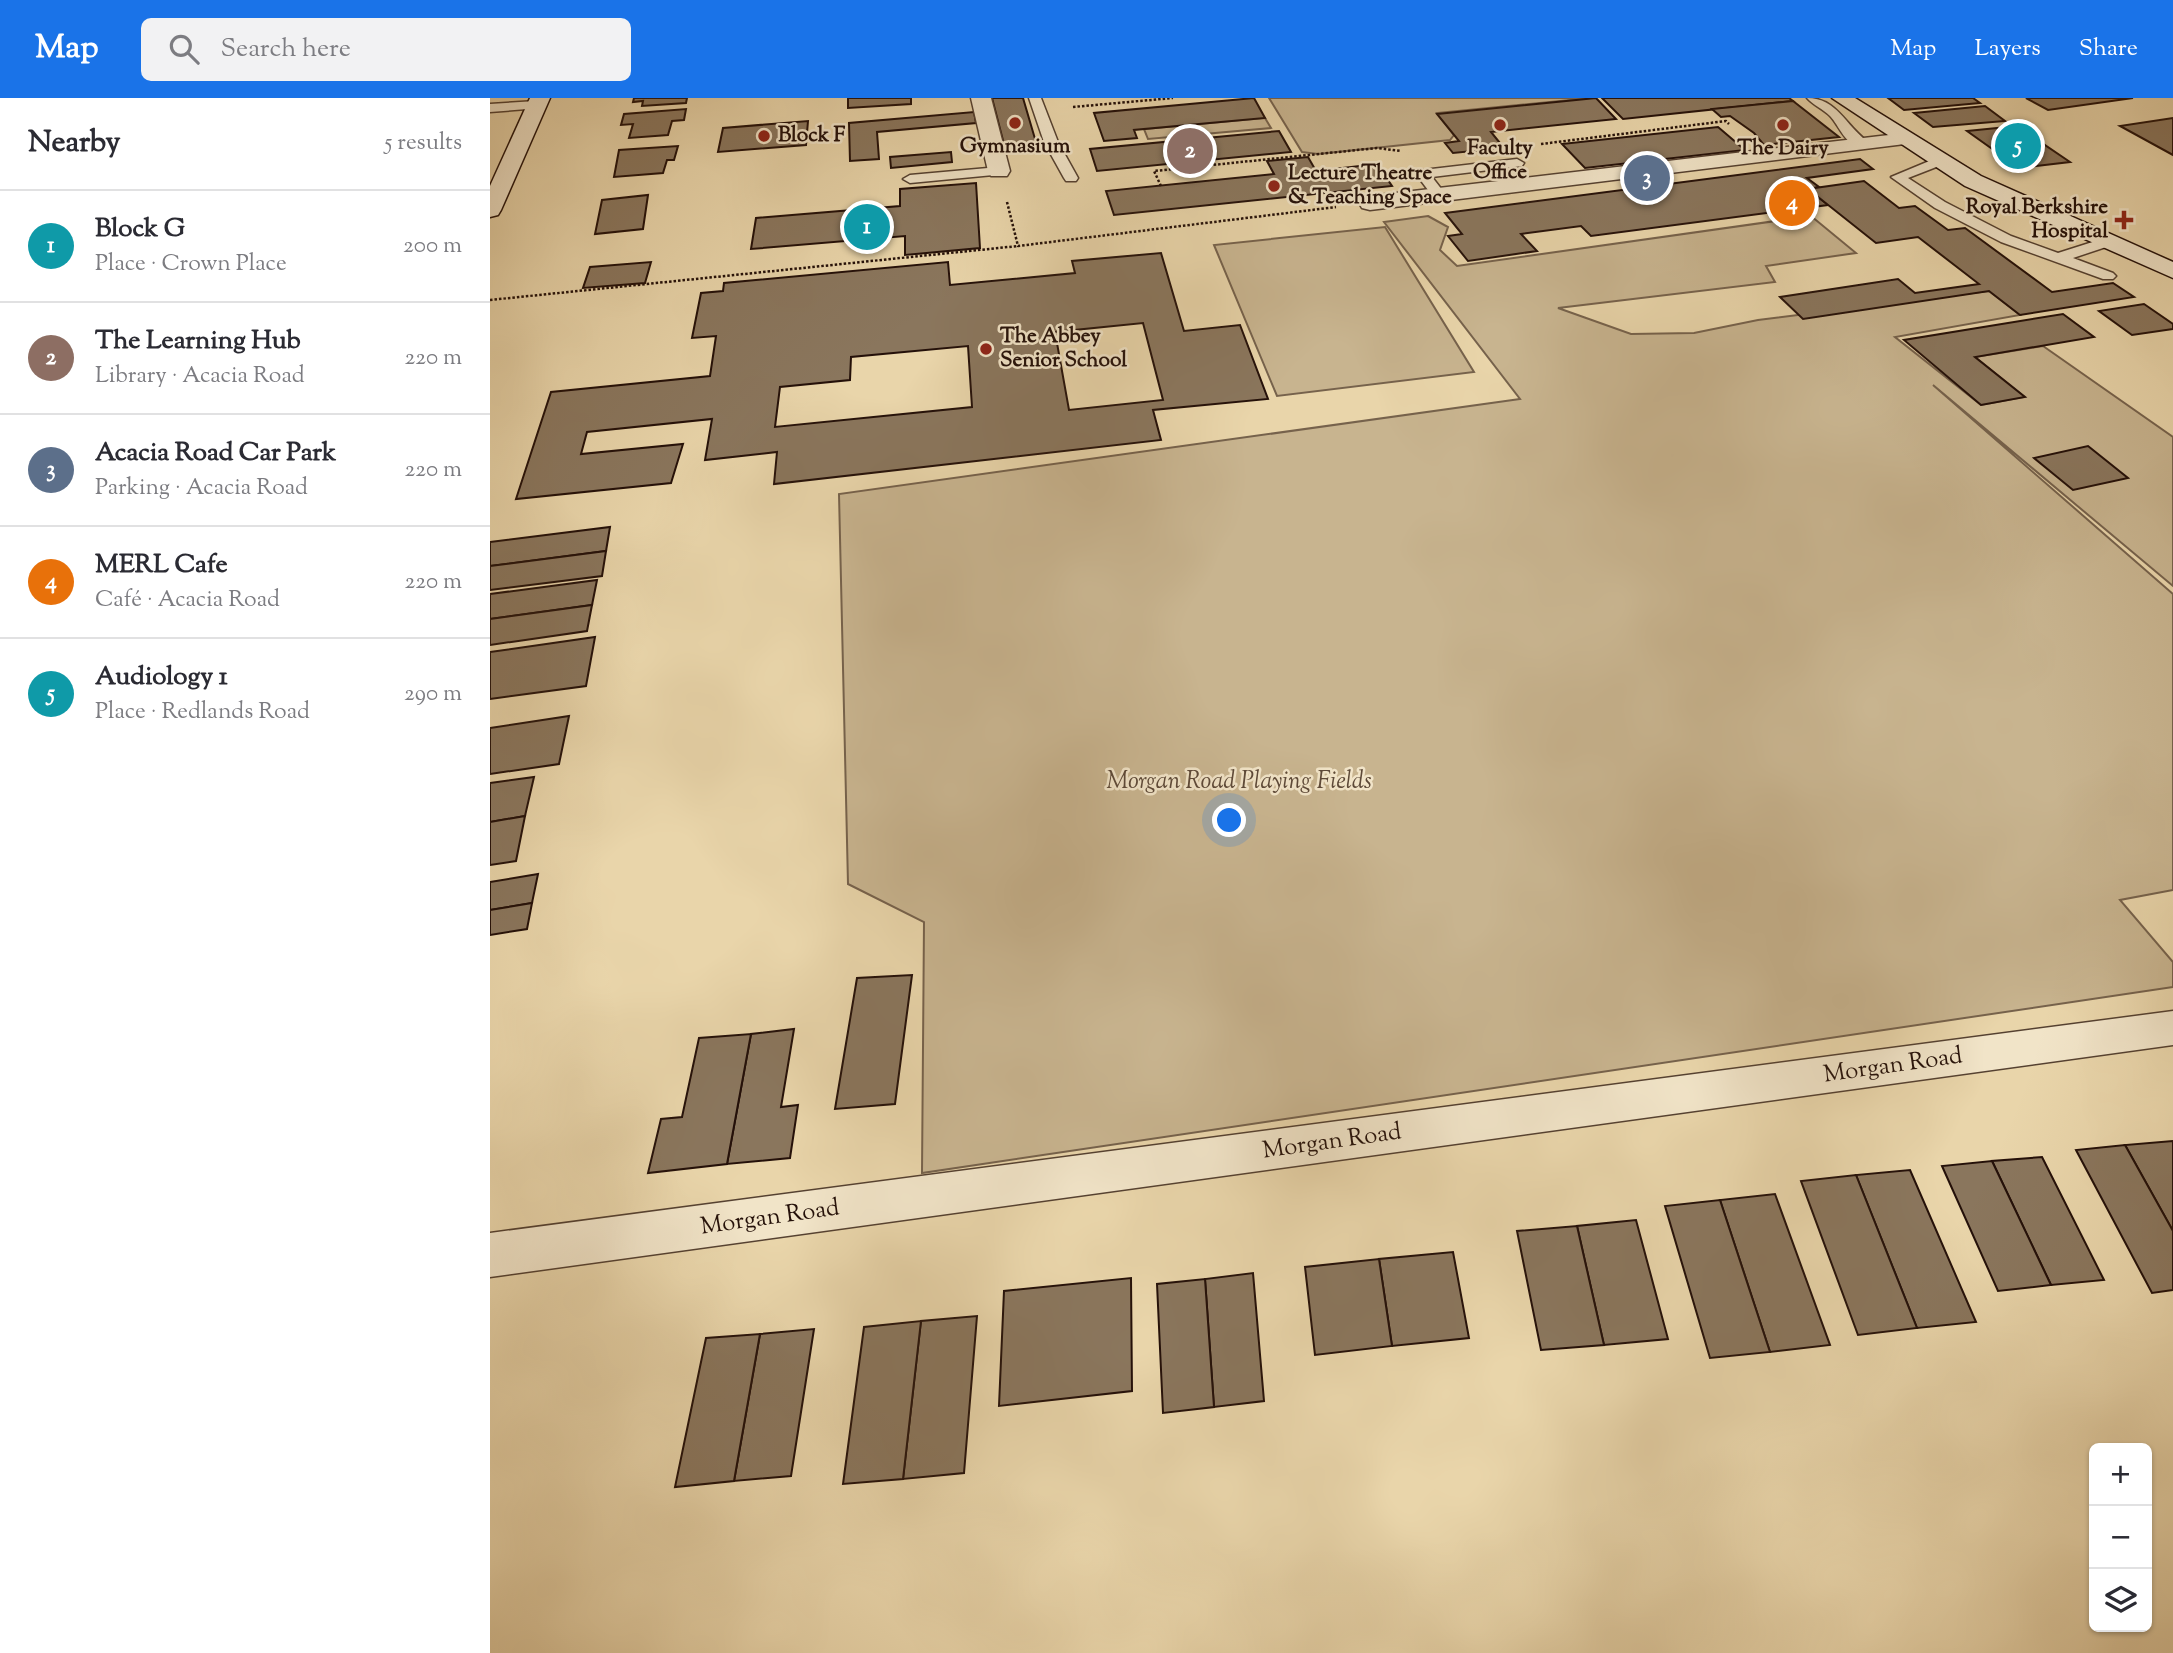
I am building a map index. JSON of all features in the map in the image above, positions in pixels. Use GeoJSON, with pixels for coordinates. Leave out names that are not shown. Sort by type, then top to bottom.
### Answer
{"type":"FeatureCollection","features":[{"type":"Feature","properties":{"kind":"street"},"geometry":{"type":"LineString","coordinates":[[981,98],[999,171]]}},
{"type":"Feature","properties":{"kind":"street"},"geometry":{"type":"LineString","coordinates":[[1842,98],[1973,181],[2173,271]]}},
{"type":"Feature","properties":{"kind":"street"},"geometry":{"type":"LineString","coordinates":[[490,210],[496,184],[538,101]]}},
{"type":"Feature","properties":{"kind":"street"},"geometry":{"type":"LineString","coordinates":[[1370,203],[1906,139]]}},
{"type":"Feature","properties":{"kind":"street","name":"Morgan Road"},"geometry":{"type":"LineString","coordinates":[[490,1255],[2173,1028]]}},
{"type":"Feature","properties":{"kind":"lane"},"geometry":{"type":"LineString","coordinates":[[1813,98],[1838,115],[1844,131],[1862,144]]}},
{"type":"Feature","properties":{"kind":"lane"},"geometry":{"type":"LineString","coordinates":[[490,108],[538,101]]}},
{"type":"Feature","properties":{"kind":"lane"},"geometry":{"type":"LineString","coordinates":[[1036,104],[1070,178]]}},
{"type":"Feature","properties":{"kind":"lane"},"geometry":{"type":"LineString","coordinates":[[1940,161],[1898,177],[1951,211],[2006,239],[2108,276]]}},
{"type":"Feature","properties":{"kind":"lane"},"geometry":{"type":"LineString","coordinates":[[1423,174],[1517,163]]}},
{"type":"Feature","properties":{"kind":"lane"},"geometry":{"type":"LineString","coordinates":[[910,179],[999,171]]}},
{"type":"Feature","properties":{"kind":"lane"},"geometry":{"type":"LineString","coordinates":[[1423,174],[1439,195]]}},
{"type":"Feature","properties":{"kind":"lane"},"geometry":{"type":"LineString","coordinates":[[2058,258],[2107,242]]}},
{"type":"Feature","properties":{"kind":"path"},"geometry":{"type":"LineString","coordinates":[[1036,104],[1173,98]]}},
{"type":"Feature","properties":{"kind":"path"},"geometry":{"type":"LineString","coordinates":[[1161,186],[1154,171],[1377,148],[1401,151],[1411,158],[1423,174]]}},
{"type":"Feature","properties":{"kind":"path"},"geometry":{"type":"LineString","coordinates":[[999,171],[1018,246]]}},
{"type":"Feature","properties":{"kind":"path"},"geometry":{"type":"LineString","coordinates":[[490,300],[1018,246],[1370,203]]}},
{"type":"Feature","properties":{"kind":"green space"},"geometry":{"type":"Polygon","coordinates":[[[1269,98],[1591,98],[1437,113],[1454,135],[1450,140],[1318,154],[1302,152],[1269,98]]]}},
{"type":"Feature","properties":{"kind":"green space"},"geometry":{"type":"Polygon","coordinates":[[[1265,118],[1271,128],[1148,139],[1144,129],[1265,118]]]}},
{"type":"Feature","properties":{"kind":"green space","name":"Morgan Road Playing Fields"},"geometry":{"type":"Polygon","coordinates":[[[1428,216],[1448,227],[1440,250],[1457,266],[1811,216],[1856,253],[1766,266],[1775,282],[1558,308],[1631,334],[1694,333],[1758,320],[1989,291],[2020,315],[1895,337],[1981,405],[2024,397],[1975,357],[2043,346],[2173,437],[2173,586],[1933,385],[2173,594],[2173,890],[2120,900],[2173,962],[2173,987],[922,1173],[924,922],[848,884],[839,494],[1520,399],[1384,222],[1428,216]]]}},
{"type":"Feature","properties":{"kind":"green space"},"geometry":{"type":"Polygon","coordinates":[[[1385,227],[1474,372],[1277,396],[1214,245],[1385,227]]]}},
{"type":"Feature","properties":{"kind":"building"},"geometry":{"type":"Polygon","coordinates":[[[634,98],[687,98],[686,103],[642,106],[643,101],[633,102],[634,98]]]}},
{"type":"Feature","properties":{"kind":"building"},"geometry":{"type":"Polygon","coordinates":[[[848,98],[911,98],[911,104],[848,108],[848,98]]]}},
{"type":"Feature","properties":{"kind":"building","name":"Gymnasium"},"geometry":{"type":"Polygon","coordinates":[[[992,98],[1023,98],[1038,149],[1006,152],[992,98]]]}},
{"type":"Feature","properties":{"kind":"building"},"geometry":{"type":"Polygon","coordinates":[[[1254,98],[1265,118],[1134,130],[1137,138],[1104,141],[1094,113],[1254,98]]]}},
{"type":"Feature","properties":{"kind":"building","name":"Faculty Office"},"geometry":{"type":"Polygon","coordinates":[[[1596,98],[1616,119],[1491,132],[1504,148],[1453,153],[1445,143],[1459,141],[1437,114],[1596,98]]]}},
{"type":"Feature","properties":{"kind":"building"},"geometry":{"type":"Polygon","coordinates":[[[1602,98],[1789,98],[1793,101],[1623,119],[1602,98]]]}},
{"type":"Feature","properties":{"kind":"building"},"geometry":{"type":"Polygon","coordinates":[[[1888,98],[1973,98],[1980,103],[1904,110],[1888,98]]]}},
{"type":"Feature","properties":{"kind":"building"},"geometry":{"type":"Polygon","coordinates":[[[2026,98],[2133,98],[2048,110],[2026,98]]]}},
{"type":"Feature","properties":{"kind":"building","name":"The Dairy"},"geometry":{"type":"Polygon","coordinates":[[[1793,101],[1839,137],[1764,145],[1754,133],[1730,116],[1721,117],[1712,109],[1793,101]]]}},
{"type":"Feature","properties":{"kind":"building"},"geometry":{"type":"Polygon","coordinates":[[[1985,106],[2005,121],[1933,127],[1914,113],[1985,106]]]}},
{"type":"Feature","properties":{"kind":"building"},"geometry":{"type":"Polygon","coordinates":[[[686,109],[684,120],[672,121],[668,135],[629,138],[633,124],[621,125],[624,114],[686,109]]]}},
{"type":"Feature","properties":{"kind":"building"},"geometry":{"type":"Polygon","coordinates":[[[974,112],[976,123],[877,132],[879,159],[850,161],[849,123],[974,112]]]}},
{"type":"Feature","properties":{"kind":"building"},"geometry":{"type":"Polygon","coordinates":[[[2173,118],[2173,155],[2120,126],[2173,118]]]}},
{"type":"Feature","properties":{"kind":"building","name":"Block F"},"geometry":{"type":"Polygon","coordinates":[[[808,121],[806,145],[718,152],[723,128],[808,121]]]}},
{"type":"Feature","properties":{"kind":"building"},"geometry":{"type":"Polygon","coordinates":[[[2017,126],[2070,162],[2019,168],[1967,131],[2017,126]]]}},
{"type":"Feature","properties":{"kind":"building"},"geometry":{"type":"Polygon","coordinates":[[[1718,127],[1745,150],[1585,168],[1562,144],[1718,127]]]}},
{"type":"Feature","properties":{"kind":"building"},"geometry":{"type":"Polygon","coordinates":[[[1279,131],[1291,152],[1097,171],[1090,149],[1279,131]]]}},
{"type":"Feature","properties":{"kind":"building"},"geometry":{"type":"Polygon","coordinates":[[[678,146],[674,160],[667,160],[663,173],[614,177],[619,150],[678,146]]]}},
{"type":"Feature","properties":{"kind":"building"},"geometry":{"type":"Polygon","coordinates":[[[951,152],[952,162],[891,168],[890,157],[951,152]]]}},
{"type":"Feature","properties":{"kind":"building","name":"Lecture Theatre & Teaching Space"},"geometry":{"type":"Polygon","coordinates":[[[1308,157],[1316,171],[1377,164],[1392,186],[1114,215],[1106,191],[1274,174],[1267,161],[1308,157]]]}},
{"type":"Feature","properties":{"kind":"building"},"geometry":{"type":"Polygon","coordinates":[[[1860,159],[1873,169],[1807,178],[1819,187],[1808,189],[1828,205],[1591,236],[1581,226],[1521,234],[1537,251],[1468,261],[1448,236],[1462,234],[1445,213],[1860,159]]]}},
{"type":"Feature","properties":{"kind":"building"},"geometry":{"type":"Polygon","coordinates":[[[1864,181],[1899,208],[1915,206],[1948,230],[1965,228],[2052,292],[2113,283],[2134,297],[2020,315],[1989,291],[1803,319],[1780,297],[1898,279],[1915,293],[1979,284],[1918,237],[1876,243],[1808,189],[1864,181]]]}},
{"type":"Feature","properties":{"kind":"building"},"geometry":{"type":"Polygon","coordinates":[[[976,183],[980,248],[905,255],[905,236],[751,249],[756,218],[900,206],[900,189],[976,183]]]}},
{"type":"Feature","properties":{"kind":"building"},"geometry":{"type":"Polygon","coordinates":[[[648,195],[643,229],[595,234],[602,200],[648,195]]]}},
{"type":"Feature","properties":{"kind":"building"},"geometry":{"type":"Polygon","coordinates":[[[1161,253],[1184,331],[1240,325],[1268,399],[1153,410],[1161,440],[774,484],[777,452],[705,460],[712,419],[587,432],[581,454],[683,444],[671,483],[516,499],[551,392],[710,376],[716,336],[692,338],[701,293],[723,291],[724,283],[948,262],[950,285],[1075,273],[1072,261],[1161,253]],[[1143,323],[1055,332],[1069,410],[1163,400],[1143,323]],[[968,346],[851,357],[850,380],[780,387],[775,427],[972,407],[968,346]]]}},
{"type":"Feature","properties":{"kind":"building"},"geometry":{"type":"Polygon","coordinates":[[[651,262],[645,283],[583,288],[590,267],[651,262]]]}},
{"type":"Feature","properties":{"kind":"building"},"geometry":{"type":"Polygon","coordinates":[[[2144,304],[2173,324],[2173,329],[2132,335],[2099,311],[2144,304]]]}},
{"type":"Feature","properties":{"kind":"building"},"geometry":{"type":"Polygon","coordinates":[[[2063,314],[2094,337],[1975,357],[2025,397],[1981,405],[1904,340],[2063,314]]]}},
{"type":"Feature","properties":{"kind":"building"},"geometry":{"type":"Polygon","coordinates":[[[2088,446],[2128,478],[2073,490],[2034,458],[2088,446]]]}},
{"type":"Feature","properties":{"kind":"building"},"geometry":{"type":"Polygon","coordinates":[[[610,527],[606,551],[490,566],[490,542],[610,527]]]}},
{"type":"Feature","properties":{"kind":"building"},"geometry":{"type":"Polygon","coordinates":[[[606,551],[602,576],[490,590],[490,566],[606,551]]]}},
{"type":"Feature","properties":{"kind":"building"},"geometry":{"type":"Polygon","coordinates":[[[597,580],[592,605],[490,619],[490,594],[597,580]]]}},
{"type":"Feature","properties":{"kind":"building"},"geometry":{"type":"Polygon","coordinates":[[[592,605],[587,631],[490,645],[490,619],[592,605]]]}},
{"type":"Feature","properties":{"kind":"building"},"geometry":{"type":"Polygon","coordinates":[[[595,637],[586,686],[490,699],[490,652],[595,637]]]}},
{"type":"Feature","properties":{"kind":"building"},"geometry":{"type":"Polygon","coordinates":[[[569,716],[559,764],[490,774],[490,728],[569,716]]]}},
{"type":"Feature","properties":{"kind":"building"},"geometry":{"type":"Polygon","coordinates":[[[534,777],[525,816],[490,822],[490,783],[534,777]]]}},
{"type":"Feature","properties":{"kind":"building"},"geometry":{"type":"Polygon","coordinates":[[[525,816],[516,861],[490,865],[490,822],[525,816]]]}},
{"type":"Feature","properties":{"kind":"building"},"geometry":{"type":"Polygon","coordinates":[[[538,874],[532,903],[490,910],[490,882],[538,874]]]}},
{"type":"Feature","properties":{"kind":"building"},"geometry":{"type":"Polygon","coordinates":[[[532,903],[527,929],[490,935],[490,910],[532,903]]]}},
{"type":"Feature","properties":{"kind":"building"},"geometry":{"type":"Polygon","coordinates":[[[912,975],[895,1104],[835,1109],[857,978],[912,975]]]}},
{"type":"Feature","properties":{"kind":"building"},"geometry":{"type":"Polygon","coordinates":[[[794,1029],[781,1107],[798,1105],[790,1158],[727,1164],[751,1034],[794,1029]]]}},
{"type":"Feature","properties":{"kind":"building"},"geometry":{"type":"Polygon","coordinates":[[[751,1034],[727,1164],[648,1173],[661,1119],[682,1117],[699,1038],[751,1034]]]}},
{"type":"Feature","properties":{"kind":"building"},"geometry":{"type":"Polygon","coordinates":[[[2173,1141],[2173,1231],[2125,1145],[2173,1141]]]}},
{"type":"Feature","properties":{"kind":"building"},"geometry":{"type":"Polygon","coordinates":[[[2125,1145],[2173,1231],[2173,1290],[2152,1293],[2076,1150],[2125,1145]]]}},
{"type":"Feature","properties":{"kind":"building"},"geometry":{"type":"Polygon","coordinates":[[[2042,1157],[2104,1280],[2051,1285],[1992,1161],[2042,1157]]]}},
{"type":"Feature","properties":{"kind":"building"},"geometry":{"type":"Polygon","coordinates":[[[1992,1161],[2051,1285],[1998,1291],[1942,1166],[1992,1161]]]}},
{"type":"Feature","properties":{"kind":"building"},"geometry":{"type":"Polygon","coordinates":[[[1910,1170],[1976,1322],[1917,1328],[1856,1175],[1910,1170]]]}},
{"type":"Feature","properties":{"kind":"building"},"geometry":{"type":"Polygon","coordinates":[[[1856,1175],[1917,1328],[1858,1335],[1801,1181],[1856,1175]]]}},
{"type":"Feature","properties":{"kind":"building"},"geometry":{"type":"Polygon","coordinates":[[[1775,1194],[1830,1345],[1770,1352],[1720,1200],[1775,1194]]]}},
{"type":"Feature","properties":{"kind":"building"},"geometry":{"type":"Polygon","coordinates":[[[1720,1200],[1770,1352],[1710,1358],[1665,1206],[1720,1200]]]}},
{"type":"Feature","properties":{"kind":"building"},"geometry":{"type":"Polygon","coordinates":[[[1636,1220],[1668,1339],[1604,1345],[1577,1226],[1636,1220]]]}},
{"type":"Feature","properties":{"kind":"building"},"geometry":{"type":"Polygon","coordinates":[[[1577,1226],[1604,1345],[1541,1350],[1517,1231],[1577,1226]]]}},
{"type":"Feature","properties":{"kind":"building"},"geometry":{"type":"Polygon","coordinates":[[[1453,1252],[1469,1338],[1392,1346],[1379,1259],[1453,1252]]]}},
{"type":"Feature","properties":{"kind":"building"},"geometry":{"type":"Polygon","coordinates":[[[1379,1259],[1392,1346],[1315,1355],[1305,1267],[1379,1259]]]}},
{"type":"Feature","properties":{"kind":"building"},"geometry":{"type":"Polygon","coordinates":[[[1253,1273],[1264,1401],[1214,1407],[1205,1279],[1253,1273]]]}},
{"type":"Feature","properties":{"kind":"building"},"geometry":{"type":"Polygon","coordinates":[[[1131,1278],[1132,1391],[999,1406],[1004,1291],[1131,1278]]]}},
{"type":"Feature","properties":{"kind":"building"},"geometry":{"type":"Polygon","coordinates":[[[1205,1279],[1214,1407],[1163,1413],[1157,1284],[1205,1279]]]}},
{"type":"Feature","properties":{"kind":"building"},"geometry":{"type":"Polygon","coordinates":[[[977,1316],[964,1473],[903,1479],[921,1321],[977,1316]]]}},
{"type":"Feature","properties":{"kind":"building"},"geometry":{"type":"Polygon","coordinates":[[[921,1321],[903,1479],[843,1484],[864,1327],[921,1321]]]}},
{"type":"Feature","properties":{"kind":"building"},"geometry":{"type":"Polygon","coordinates":[[[814,1329],[791,1476],[734,1481],[760,1334],[814,1329]]]}},
{"type":"Feature","properties":{"kind":"building"},"geometry":{"type":"Polygon","coordinates":[[[760,1334],[734,1481],[675,1487],[706,1338],[760,1334]]]}},
{"type":"Feature","properties":{"kind":"place","name":"Gymnasium"},"geometry":{"type":"Point","coordinates":[1015,123]}},
{"type":"Feature","properties":{"kind":"place","name":"Faculty Office"},"geometry":{"type":"Point","coordinates":[1500,125]}},
{"type":"Feature","properties":{"kind":"place","name":"The Dairy"},"geometry":{"type":"Point","coordinates":[1783,125]}},
{"type":"Feature","properties":{"kind":"place","name":"Block F"},"geometry":{"type":"Point","coordinates":[764,136]}},
{"type":"Feature","properties":{"kind":"place","name":"Audiology 1"},"geometry":{"type":"Point","coordinates":[2018,146]}},
{"type":"Feature","properties":{"kind":"place","name":"The Learning Hub"},"geometry":{"type":"Point","coordinates":[1190,151]}},
{"type":"Feature","properties":{"kind":"place","name":"Acacia Road Car Park"},"geometry":{"type":"Point","coordinates":[1647,178]}},
{"type":"Feature","properties":{"kind":"place","name":"Lecture Theatre & Teaching Space"},"geometry":{"type":"Point","coordinates":[1274,186]}},
{"type":"Feature","properties":{"kind":"place","name":"MERL Cafe"},"geometry":{"type":"Point","coordinates":[1792,203]}},
{"type":"Feature","properties":{"kind":"place","name":"Royal Berkshire Hospital"},"geometry":{"type":"Point","coordinates":[2124,220]}},
{"type":"Feature","properties":{"kind":"place","name":"Block G"},"geometry":{"type":"Point","coordinates":[867,227]}},
{"type":"Feature","properties":{"kind":"place","name":"The Abbey Senior School"},"geometry":{"type":"Point","coordinates":[986,349]}}]}
